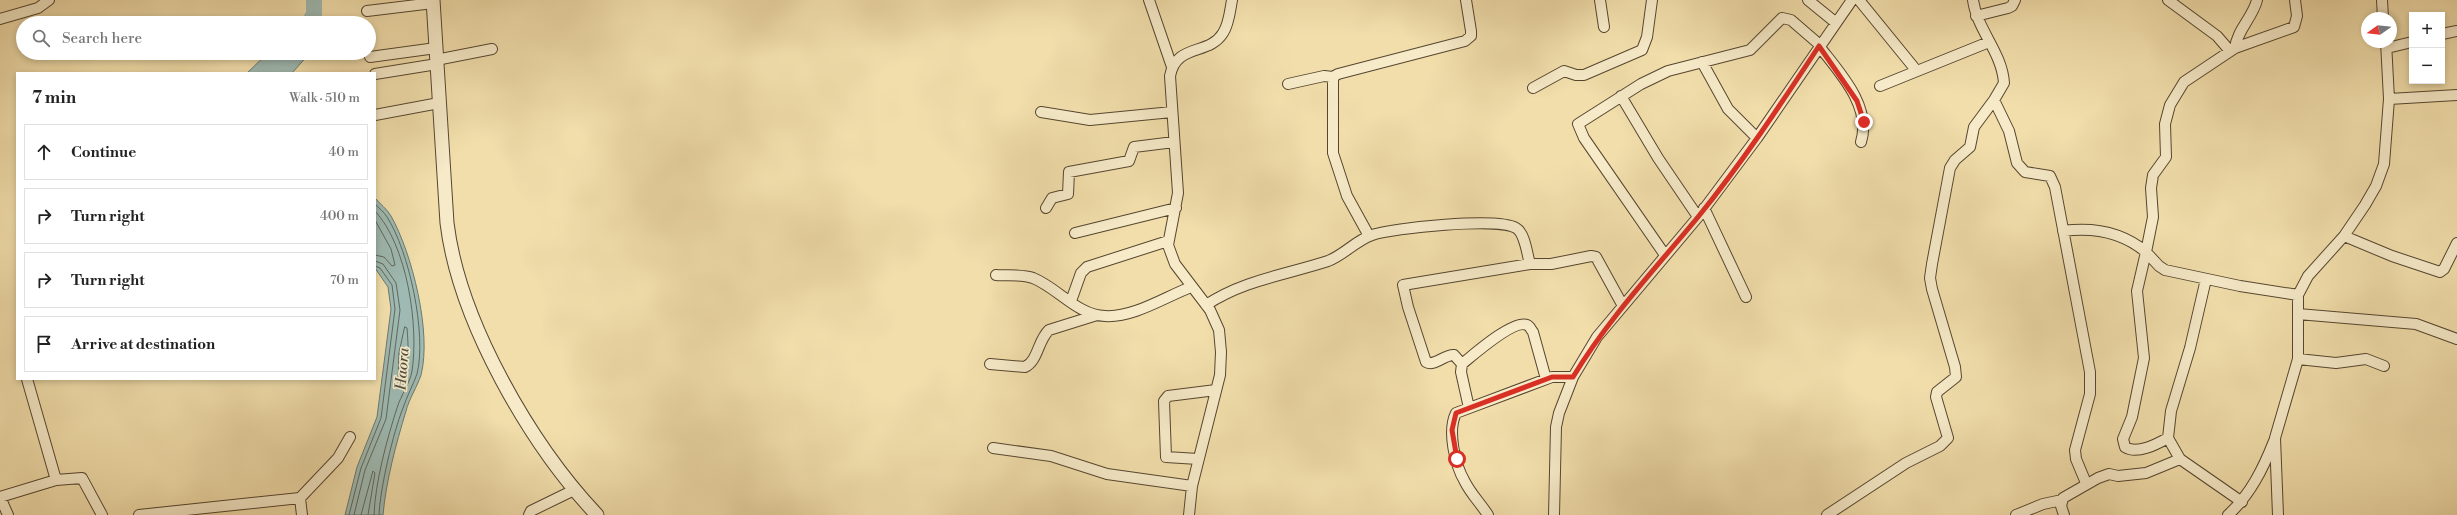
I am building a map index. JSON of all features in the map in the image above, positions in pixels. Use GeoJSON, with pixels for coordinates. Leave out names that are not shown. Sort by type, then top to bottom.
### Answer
{"type":"FeatureCollection","features":[{"type":"Feature","properties":{"kind":"street"},"geometry":{"type":"LineString","coordinates":[[0,19],[38,8],[49,0]]}},
{"type":"Feature","properties":{"kind":"street"},"geometry":{"type":"LineString","coordinates":[[1149,0],[1172,67],[1172,112],[1178,181],[1176,208],[1168,241],[1172,258],[1191,287],[1206,305],[1219,330],[1221,352],[1220,375],[1192,486],[1189,515]]}},
{"type":"Feature","properties":{"kind":"street"},"geometry":{"type":"LineString","coordinates":[[1172,67],[1180,57],[1203,48],[1222,35],[1232,0]]}},
{"type":"Feature","properties":{"kind":"street"},"geometry":{"type":"LineString","coordinates":[[1288,84],[1324,76],[1333,77],[1338,74],[1465,42],[1471,36],[1466,0]]}},
{"type":"Feature","properties":{"kind":"street"},"geometry":{"type":"LineString","coordinates":[[1600,0],[1604,27]]}},
{"type":"Feature","properties":{"kind":"street"},"geometry":{"type":"LineString","coordinates":[[1533,88],[1564,71],[1576,75],[1584,75],[1642,50],[1648,37],[1652,0]]}},
{"type":"Feature","properties":{"kind":"street"},"geometry":{"type":"LineString","coordinates":[[1808,0],[1835,22]]}},
{"type":"Feature","properties":{"kind":"street"},"geometry":{"type":"LineString","coordinates":[[1554,515],[1556,427],[1559,413],[1573,377],[1597,337],[1698,217],[1757,138],[1819,45],[1852,0]]}},
{"type":"Feature","properties":{"kind":"street"},"geometry":{"type":"LineString","coordinates":[[1860,0],[1916,70]]}},
{"type":"Feature","properties":{"kind":"street"},"geometry":{"type":"LineString","coordinates":[[1827,515],[1906,463],[1940,446],[1948,438],[1936,397],[1937,392],[1956,377],[1955,367],[1932,289],[1930,278],[1932,264],[1950,168],[1955,160],[1970,147],[1974,127],[1994,100],[2004,82],[1997,56],[1976,16],[1973,0]]}},
{"type":"Feature","properties":{"kind":"street"},"geometry":{"type":"LineString","coordinates":[[1976,16],[2008,8],[2016,0]]}},
{"type":"Feature","properties":{"kind":"street"},"geometry":{"type":"LineString","coordinates":[[2168,0],[2217,36],[2232,50]]}},
{"type":"Feature","properties":{"kind":"street"},"geometry":{"type":"LineString","coordinates":[[2232,50],[2238,36],[2252,15],[2258,0]]}},
{"type":"Feature","properties":{"kind":"street"},"geometry":{"type":"LineString","coordinates":[[2168,438],[2154,445],[2133,450],[2124,447],[2123,443],[2125,432],[2132,417],[2144,358],[2137,291],[2154,217],[2151,188],[2153,175],[2166,157],[2165,124],[2170,105],[2184,82],[2232,50],[2294,27],[2297,16],[2295,0]]}},
{"type":"Feature","properties":{"kind":"street"},"geometry":{"type":"LineString","coordinates":[[2382,0],[2383,12]]}},
{"type":"Feature","properties":{"kind":"street"},"geometry":{"type":"LineString","coordinates":[[367,11],[433,2],[450,253],[463,297],[500,376],[519,410],[552,462],[574,490],[597,515]]}},
{"type":"Feature","properties":{"kind":"street"},"geometry":{"type":"LineString","coordinates":[[1665,255],[1578,126],[1585,118],[1621,96],[1668,71],[1750,50],[1782,18],[1790,20],[1819,45],[1857,101],[1864,122],[1862,142]]}},
{"type":"Feature","properties":{"kind":"street"},"geometry":{"type":"LineString","coordinates":[[2445,33],[2457,31]]}},
{"type":"Feature","properties":{"kind":"street"},"geometry":{"type":"LineString","coordinates":[[1880,86],[1916,70],[1989,42]]}},
{"type":"Feature","properties":{"kind":"street"},"geometry":{"type":"LineString","coordinates":[[2397,44],[2409,42]]}},
{"type":"Feature","properties":{"kind":"street"},"geometry":{"type":"LineString","coordinates":[[2228,515],[2242,502],[2265,465],[2275,438],[2298,359],[2298,295],[2308,276],[2344,236],[2376,186],[2384,164],[2389,99],[2386,48]]}},
{"type":"Feature","properties":{"kind":"street"},"geometry":{"type":"LineString","coordinates":[[376,74],[436,57],[492,49]]}},
{"type":"Feature","properties":{"kind":"street"},"geometry":{"type":"LineString","coordinates":[[376,57],[436,57]]}},
{"type":"Feature","properties":{"kind":"street"},"geometry":{"type":"LineString","coordinates":[[1702,62],[1728,109],[1757,138]]}},
{"type":"Feature","properties":{"kind":"street"},"geometry":{"type":"LineString","coordinates":[[1333,77],[1333,153],[1348,196],[1369,236]]}},
{"type":"Feature","properties":{"kind":"street"},"geometry":{"type":"LineString","coordinates":[[2389,99],[2457,95]]}},
{"type":"Feature","properties":{"kind":"street"},"geometry":{"type":"LineString","coordinates":[[1621,96],[1658,158],[1698,217]]}},
{"type":"Feature","properties":{"kind":"street"},"geometry":{"type":"LineString","coordinates":[[1994,100],[2009,132],[2017,163],[2021,169],[2029,173],[2047,175],[2053,179],[2090,372],[2090,394],[2075,450],[2076,459],[2086,483]]}},
{"type":"Feature","properties":{"kind":"street"},"geometry":{"type":"LineString","coordinates":[[376,116],[439,103]]}},
{"type":"Feature","properties":{"kind":"street"},"geometry":{"type":"LineString","coordinates":[[1041,112],[1090,120],[1172,112]]}},
{"type":"Feature","properties":{"kind":"street"},"geometry":{"type":"LineString","coordinates":[[1046,208],[1052,198],[1068,194],[1069,172],[1129,161],[1134,147],[1174,142]]}},
{"type":"Feature","properties":{"kind":"street"},"geometry":{"type":"LineString","coordinates":[[1075,234],[1176,208]]}},
{"type":"Feature","properties":{"kind":"street"},"geometry":{"type":"LineString","coordinates":[[1704,208],[1746,297]]}},
{"type":"Feature","properties":{"kind":"street"},"geometry":{"type":"LineString","coordinates":[[1206,305],[1258,280],[1333,259],[1352,244],[1369,236],[1424,227],[1510,225],[1521,232],[1530,264]]}},
{"type":"Feature","properties":{"kind":"street"},"geometry":{"type":"LineString","coordinates":[[2063,231],[2092,229],[2113,233],[2134,243],[2165,270],[2206,279],[2298,295]]}},
{"type":"Feature","properties":{"kind":"street"},"geometry":{"type":"LineString","coordinates":[[2344,236],[2392,256],[2440,272],[2444,269],[2457,243]]}},
{"type":"Feature","properties":{"kind":"street"},"geometry":{"type":"LineString","coordinates":[[1071,301],[1081,273],[1087,268],[1168,241]]}},
{"type":"Feature","properties":{"kind":"street"},"geometry":{"type":"LineString","coordinates":[[1462,364],[1454,355],[1450,354],[1432,363],[1426,362],[1408,307],[1403,285],[1530,264],[1551,264],[1591,256],[1596,257],[1623,306]]}},
{"type":"Feature","properties":{"kind":"street"},"geometry":{"type":"LineString","coordinates":[[996,276],[1028,276],[1071,301],[1084,311],[1097,315],[1116,316],[1191,287]]}},
{"type":"Feature","properties":{"kind":"street"},"geometry":{"type":"LineString","coordinates":[[2206,279],[2190,348],[2171,410],[2168,438],[2180,459],[2242,502]]}},
{"type":"Feature","properties":{"kind":"street"},"geometry":{"type":"LineString","coordinates":[[2298,314],[2416,324],[2457,339]]}},
{"type":"Feature","properties":{"kind":"street"},"geometry":{"type":"LineString","coordinates":[[990,364],[1025,367],[1031,361],[1043,335],[1049,330],[1097,315]]}},
{"type":"Feature","properties":{"kind":"street"},"geometry":{"type":"LineString","coordinates":[[1469,408],[1461,372],[1462,364],[1497,336],[1525,324],[1533,332],[1546,379]]}},
{"type":"Feature","properties":{"kind":"street"},"geometry":{"type":"LineString","coordinates":[[2298,359],[2336,363],[2366,359],[2384,366]]}},
{"type":"Feature","properties":{"kind":"street"},"geometry":{"type":"LineString","coordinates":[[1488,515],[1465,482],[1456,452],[1452,430],[1453,419],[1456,413],[1546,379],[1559,376],[1573,377]]}},
{"type":"Feature","properties":{"kind":"street"},"geometry":{"type":"LineString","coordinates":[[27,380],[56,480]]}},
{"type":"Feature","properties":{"kind":"street"},"geometry":{"type":"LineString","coordinates":[[1198,459],[1166,457],[1164,401],[1168,396],[1216,390]]}},
{"type":"Feature","properties":{"kind":"street"},"geometry":{"type":"LineString","coordinates":[[139,515],[300,498],[338,458],[350,437]]}},
{"type":"Feature","properties":{"kind":"street"},"geometry":{"type":"LineString","coordinates":[[2275,438],[2278,515]]}},
{"type":"Feature","properties":{"kind":"street"},"geometry":{"type":"LineString","coordinates":[[993,448],[1051,456],[1107,474],[1192,486]]}},
{"type":"Feature","properties":{"kind":"street"},"geometry":{"type":"LineString","coordinates":[[2016,515],[2043,504],[2062,500],[2086,483],[2109,474],[2118,476],[2146,472],[2180,459]]}},
{"type":"Feature","properties":{"kind":"street"},"geometry":{"type":"LineString","coordinates":[[8,515],[0,497],[56,480],[82,478],[102,515]]}},
{"type":"Feature","properties":{"kind":"street"},"geometry":{"type":"LineString","coordinates":[[528,515],[531,511],[574,490]]}},
{"type":"Feature","properties":{"kind":"street"},"geometry":{"type":"LineString","coordinates":[[300,498],[302,515]]}},
{"type":"Feature","properties":{"kind":"street"},"geometry":{"type":"LineString","coordinates":[[2062,500],[2061,506],[2064,515]]}},
{"type":"Feature","properties":{"kind":"water"},"geometry":{"type":"Polygon","coordinates":[[[261,60],[304,60],[293,72],[248,72],[261,60]]]}},
{"type":"Feature","properties":{"kind":"water"},"geometry":{"type":"Polygon","coordinates":[[[376,199],[391,216],[399,232],[413,271],[422,316],[424,358],[421,375],[407,406],[395,449],[386,489],[383,515],[345,515],[357,467],[377,417],[391,309],[388,287],[376,269],[376,199]]]}},
{"type":"Feature","properties":{"kind":"waterway","name":"Haora"},"geometry":{"type":"LineString","coordinates":[[313,16],[314,0]]}},
{"type":"Feature","properties":{"kind":"route"},"geometry":{"type":"LineString","coordinates":[[1457,459],[1452,430],[1453,419],[1456,413],[1552,377],[1573,377],[1597,337],[1623,306],[1632,298],[1665,255],[1698,217],[1757,138],[1819,46],[1847,84],[1857,101],[1864,122]]}}]}
